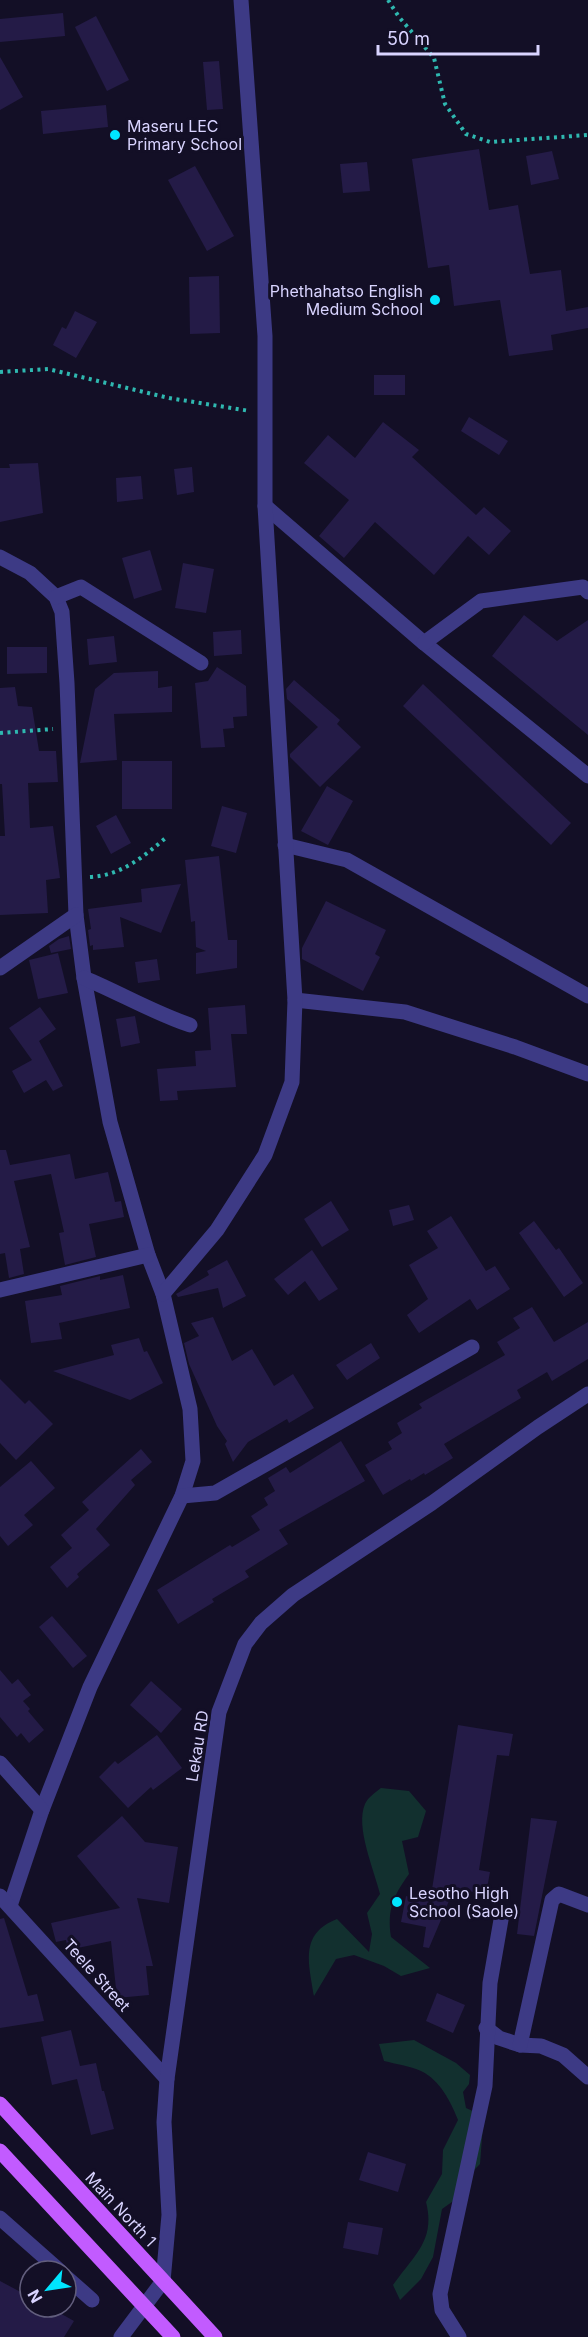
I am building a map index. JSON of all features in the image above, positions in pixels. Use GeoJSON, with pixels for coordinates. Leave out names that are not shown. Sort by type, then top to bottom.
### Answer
{"type":"FeatureCollection","features":[{"type":"Feature","properties":{"kind":"main road","name":"Main North 1"},"geometry":{"type":"LineString","coordinates":[[0,2104],[215,2337]]}},
{"type":"Feature","properties":{"kind":"main road"},"geometry":{"type":"LineString","coordinates":[[0,2151],[173,2337]]}},
{"type":"Feature","properties":{"kind":"street"},"geometry":{"type":"LineString","coordinates":[[163,1294],[217,1230],[265,1155],[292,1082],[295,1000],[265,506],[265,336],[241,0]]}},
{"type":"Feature","properties":{"kind":"street"},"geometry":{"type":"LineString","coordinates":[[265,506],[424,643],[588,776]]}},
{"type":"Feature","properties":{"kind":"street"},"geometry":{"type":"LineString","coordinates":[[0,557],[30,573],[56,597],[62,612],[76,915],[84,978],[110,1122],[148,1255],[163,1294],[190,1409],[193,1461],[182,1496],[90,1686],[5,1901]]}},
{"type":"Feature","properties":{"kind":"street"},"geometry":{"type":"LineString","coordinates":[[56,597],[81,587],[201,663]]}},
{"type":"Feature","properties":{"kind":"street"},"geometry":{"type":"LineString","coordinates":[[424,643],[481,601],[583,587],[588,592]]}},
{"type":"Feature","properties":{"kind":"street"},"geometry":{"type":"LineString","coordinates":[[285,845],[347,860],[588,996]]}},
{"type":"Feature","properties":{"kind":"street"},"geometry":{"type":"LineString","coordinates":[[0,968],[76,915]]}},
{"type":"Feature","properties":{"kind":"street"},"geometry":{"type":"LineString","coordinates":[[84,978],[169,1018],[190,1025]]}},
{"type":"Feature","properties":{"kind":"street"},"geometry":{"type":"LineString","coordinates":[[295,1000],[405,1012],[515,1047],[588,1074]]}},
{"type":"Feature","properties":{"kind":"street"},"geometry":{"type":"LineString","coordinates":[[0,1290],[148,1255]]}},
{"type":"Feature","properties":{"kind":"street"},"geometry":{"type":"LineString","coordinates":[[182,1496],[215,1493],[472,1347]]}},
{"type":"Feature","properties":{"kind":"street","name":"Lekau RD"},"geometry":{"type":"LineString","coordinates":[[163,2281],[169,2215],[164,2122],[167,2079],[219,1712],[245,1644],[261,1623],[293,1595],[432,1503],[588,1394]]}},
{"type":"Feature","properties":{"kind":"street"},"geometry":{"type":"LineString","coordinates":[[0,1763],[42,1810]]}},
{"type":"Feature","properties":{"kind":"street"},"geometry":{"type":"LineString","coordinates":[[520,2045],[552,1900],[559,1894],[588,1905]]}},
{"type":"Feature","properties":{"kind":"street","name":"Teele Street"},"geometry":{"type":"LineString","coordinates":[[5,1901],[167,2079]]}},
{"type":"Feature","properties":{"kind":"street"},"geometry":{"type":"LineString","coordinates":[[459,2337],[442,2310],[440,2294],[484,2086],[489,1983],[502,1914]]}},
{"type":"Feature","properties":{"kind":"street"},"geometry":{"type":"LineString","coordinates":[[486,2028],[499,2038],[520,2045],[541,2046],[563,2055],[588,2077]]}},
{"type":"Feature","properties":{"kind":"street"},"geometry":{"type":"LineString","coordinates":[[0,2218],[46,2259]]}},
{"type":"Feature","properties":{"kind":"street"},"geometry":{"type":"LineString","coordinates":[[121,2337],[163,2281]]}},
{"type":"Feature","properties":{"kind":"street"},"geometry":{"type":"LineString","coordinates":[[78,2288],[92,2300]]}},
{"type":"Feature","properties":{"kind":"path"},"geometry":{"type":"LineString","coordinates":[[388,0],[399,17],[434,58],[446,104],[466,134],[490,142],[588,135]]}},
{"type":"Feature","properties":{"kind":"path"},"geometry":{"type":"LineString","coordinates":[[0,372],[48,369],[169,398],[265,414]]}},
{"type":"Feature","properties":{"kind":"path"},"geometry":{"type":"LineString","coordinates":[[0,734],[69,728]]}},
{"type":"Feature","properties":{"kind":"path"},"geometry":{"type":"LineString","coordinates":[[75,877],[120,871],[140,860],[168,836]]}},
{"type":"Feature","properties":{"kind":"green space"},"geometry":{"type":"Polygon","coordinates":[[[381,1788],[409,1791],[426,1811],[418,1837],[402,1841],[409,1874],[392,1904],[390,1927],[391,1937],[430,1968],[401,1976],[384,1966],[354,1955],[336,1959],[314,1996],[309,1951],[312,1941],[325,1925],[337,1919],[369,1952],[372,1934],[367,1913],[380,1894],[366,1848],[362,1824],[366,1801],[381,1788]]]}},
{"type":"Feature","properties":{"kind":"green space"},"geometry":{"type":"Polygon","coordinates":[[[414,2040],[456,2063],[470,2075],[469,2084],[463,2092],[466,2108],[477,2113],[483,2125],[480,2164],[467,2177],[459,2197],[442,2209],[433,2257],[421,2279],[400,2300],[393,2285],[415,2256],[425,2238],[428,2227],[426,2202],[442,2174],[443,2150],[458,2120],[444,2092],[428,2075],[412,2068],[384,2061],[379,2044],[414,2040]]]}},
{"type":"Feature","properties":{"kind":"building"},"geometry":{"type":"Polygon","coordinates":[[[63,13],[65,36],[0,42],[0,19],[63,13]]]}},
{"type":"Feature","properties":{"kind":"building"},"geometry":{"type":"Polygon","coordinates":[[[96,16],[129,80],[107,91],[75,27],[96,16]]]}},
{"type":"Feature","properties":{"kind":"building"},"geometry":{"type":"Polygon","coordinates":[[[0,57],[23,97],[0,110],[0,57]]]}},
{"type":"Feature","properties":{"kind":"building"},"geometry":{"type":"Polygon","coordinates":[[[219,61],[223,109],[207,110],[203,62],[219,61]]]}},
{"type":"Feature","properties":{"kind":"building"},"geometry":{"type":"Polygon","coordinates":[[[106,105],[108,127],[43,134],[41,111],[106,105]]]}},
{"type":"Feature","properties":{"kind":"building"},"geometry":{"type":"Polygon","coordinates":[[[479,149],[489,210],[518,205],[530,274],[561,270],[566,311],[588,307],[588,328],[551,335],[553,350],[509,356],[500,300],[454,306],[449,265],[428,268],[412,159],[479,149]]]}},
{"type":"Feature","properties":{"kind":"building"},"geometry":{"type":"Polygon","coordinates":[[[552,151],[559,179],[531,185],[526,156],[552,151]]]}},
{"type":"Feature","properties":{"kind":"building"},"geometry":{"type":"Polygon","coordinates":[[[367,162],[370,191],[343,193],[340,164],[367,162]]]}},
{"type":"Feature","properties":{"kind":"building"},"geometry":{"type":"Polygon","coordinates":[[[195,166],[234,236],[207,251],[168,180],[195,166]]]}},
{"type":"Feature","properties":{"kind":"building"},"geometry":{"type":"Polygon","coordinates":[[[219,276],[220,333],[190,334],[189,277],[219,276]]]}},
{"type":"Feature","properties":{"kind":"building"},"geometry":{"type":"Polygon","coordinates":[[[75,311],[97,322],[76,358],[53,345],[62,327],[66,329],[75,311]]]}},
{"type":"Feature","properties":{"kind":"building"},"geometry":{"type":"Polygon","coordinates":[[[374,375],[405,375],[405,395],[374,395],[374,375]]]}},
{"type":"Feature","properties":{"kind":"building"},"geometry":{"type":"Polygon","coordinates":[[[469,417],[508,441],[499,455],[461,431],[469,417]]]}},
{"type":"Feature","properties":{"kind":"building"},"geometry":{"type":"Polygon","coordinates":[[[383,422],[419,450],[412,457],[476,515],[484,507],[511,531],[489,555],[468,536],[434,575],[375,522],[344,558],[319,536],[349,500],[304,463],[328,435],[355,458],[383,422]]]}},
{"type":"Feature","properties":{"kind":"building"},"geometry":{"type":"Polygon","coordinates":[[[38,463],[43,513],[0,522],[0,468],[10,468],[9,464],[38,463]]]}},
{"type":"Feature","properties":{"kind":"building"},"geometry":{"type":"Polygon","coordinates":[[[192,467],[194,492],[177,495],[174,469],[192,467]]]}},
{"type":"Feature","properties":{"kind":"building"},"geometry":{"type":"Polygon","coordinates":[[[141,476],[143,499],[117,502],[116,478],[141,476]]]}},
{"type":"Feature","properties":{"kind":"building"},"geometry":{"type":"Polygon","coordinates":[[[150,550],[162,590],[134,599],[122,558],[150,550]]]}},
{"type":"Feature","properties":{"kind":"building"},"geometry":{"type":"Polygon","coordinates":[[[183,563],[214,569],[206,613],[175,608],[183,563]]]}},
{"type":"Feature","properties":{"kind":"building"},"geometry":{"type":"Polygon","coordinates":[[[524,615],[557,641],[588,620],[588,735],[492,656],[524,615]]]}},
{"type":"Feature","properties":{"kind":"building"},"geometry":{"type":"Polygon","coordinates":[[[241,630],[242,654],[214,656],[213,632],[241,630]]]}},
{"type":"Feature","properties":{"kind":"building"},"geometry":{"type":"Polygon","coordinates":[[[114,636],[117,662],[89,665],[87,639],[114,636]]]}},
{"type":"Feature","properties":{"kind":"building"},"geometry":{"type":"Polygon","coordinates":[[[7,647],[47,647],[47,673],[7,674],[7,647]]]}},
{"type":"Feature","properties":{"kind":"building"},"geometry":{"type":"Polygon","coordinates":[[[217,667],[246,686],[247,716],[233,717],[234,728],[223,729],[225,747],[201,748],[195,683],[208,681],[217,667]]]}},
{"type":"Feature","properties":{"kind":"building"},"geometry":{"type":"Polygon","coordinates":[[[158,671],[158,688],[172,686],[172,712],[114,714],[117,760],[80,763],[95,689],[114,673],[158,671]]]}},
{"type":"Feature","properties":{"kind":"building"},"geometry":{"type":"Polygon","coordinates":[[[294,680],[340,720],[337,724],[361,747],[320,787],[290,757],[290,754],[318,727],[287,699],[286,689],[294,680]]]}},
{"type":"Feature","properties":{"kind":"building"},"geometry":{"type":"Polygon","coordinates":[[[423,684],[571,823],[551,845],[403,706],[423,684]]]}},
{"type":"Feature","properties":{"kind":"building"},"geometry":{"type":"Polygon","coordinates":[[[15,687],[18,706],[32,707],[39,751],[56,751],[58,782],[28,783],[30,828],[53,826],[60,878],[46,880],[48,913],[0,915],[0,836],[5,836],[2,784],[0,784],[0,688],[15,687]]]}},
{"type":"Feature","properties":{"kind":"building"},"geometry":{"type":"Polygon","coordinates":[[[122,761],[172,761],[172,809],[122,809],[122,761]]]}},
{"type":"Feature","properties":{"kind":"building"},"geometry":{"type":"Polygon","coordinates":[[[327,786],[353,801],[328,845],[301,831],[327,786]]]}},
{"type":"Feature","properties":{"kind":"building"},"geometry":{"type":"Polygon","coordinates":[[[222,806],[247,813],[236,853],[211,846],[222,806]]]}},
{"type":"Feature","properties":{"kind":"building"},"geometry":{"type":"Polygon","coordinates":[[[116,815],[131,843],[111,854],[96,826],[116,815]]]}},
{"type":"Feature","properties":{"kind":"building"},"geometry":{"type":"Polygon","coordinates":[[[219,856],[228,940],[237,940],[237,968],[196,974],[196,953],[206,951],[196,947],[195,921],[191,922],[185,860],[219,856]]]}},
{"type":"Feature","properties":{"kind":"building"},"geometry":{"type":"Polygon","coordinates":[[[181,884],[161,933],[120,917],[124,947],[93,950],[93,945],[90,946],[88,930],[91,929],[88,909],[142,902],[141,889],[181,884]]]}},
{"type":"Feature","properties":{"kind":"building"},"geometry":{"type":"Polygon","coordinates":[[[326,901],[386,930],[375,954],[380,957],[363,991],[302,959],[302,948],[326,901]]]}},
{"type":"Feature","properties":{"kind":"building"},"geometry":{"type":"Polygon","coordinates":[[[69,936],[71,949],[51,953],[49,946],[69,936]]]}},
{"type":"Feature","properties":{"kind":"building"},"geometry":{"type":"Polygon","coordinates":[[[58,953],[68,993],[38,999],[29,960],[58,953]]]}},
{"type":"Feature","properties":{"kind":"building"},"geometry":{"type":"Polygon","coordinates":[[[157,959],[160,980],[138,983],[135,962],[157,959]]]}},
{"type":"Feature","properties":{"kind":"building"},"geometry":{"type":"Polygon","coordinates":[[[245,1005],[247,1034],[231,1034],[236,1087],[177,1091],[178,1100],[160,1101],[157,1069],[196,1066],[195,1051],[211,1050],[208,1008],[245,1005]]]}},
{"type":"Feature","properties":{"kind":"building"},"geometry":{"type":"Polygon","coordinates":[[[40,1007],[56,1029],[39,1041],[63,1086],[53,1091],[46,1080],[24,1093],[12,1071],[32,1060],[9,1028],[40,1007]]]}},
{"type":"Feature","properties":{"kind":"building"},"geometry":{"type":"Polygon","coordinates":[[[135,1016],[140,1043],[121,1047],[116,1019],[135,1016]]]}},
{"type":"Feature","properties":{"kind":"building"},"geometry":{"type":"Polygon","coordinates":[[[0,1150],[6,1150],[10,1165],[70,1154],[75,1179],[108,1172],[115,1202],[121,1201],[124,1217],[89,1224],[96,1257],[65,1265],[59,1233],[64,1232],[51,1174],[14,1181],[30,1247],[20,1249],[24,1274],[9,1278],[5,1253],[0,1254],[0,1150]]]}},
{"type":"Feature","properties":{"kind":"building"},"geometry":{"type":"Polygon","coordinates":[[[331,1201],[349,1230],[322,1247],[304,1219],[331,1201]]]}},
{"type":"Feature","properties":{"kind":"building"},"geometry":{"type":"Polygon","coordinates":[[[409,1205],[414,1220],[393,1226],[389,1210],[409,1205]]]}},
{"type":"Feature","properties":{"kind":"building"},"geometry":{"type":"Polygon","coordinates":[[[451,1216],[486,1271],[495,1266],[510,1289],[477,1310],[470,1299],[419,1333],[407,1315],[428,1299],[409,1265],[438,1248],[427,1231],[451,1216]]]}},
{"type":"Feature","properties":{"kind":"building"},"geometry":{"type":"Polygon","coordinates":[[[534,1221],[556,1250],[559,1248],[583,1283],[564,1297],[519,1233],[534,1221]]]}},
{"type":"Feature","properties":{"kind":"building"},"geometry":{"type":"Polygon","coordinates":[[[312,1250],[338,1289],[319,1301],[305,1281],[288,1295],[274,1279],[312,1250]]]}},
{"type":"Feature","properties":{"kind":"building"},"geometry":{"type":"Polygon","coordinates":[[[227,1260],[246,1296],[223,1308],[218,1288],[178,1297],[176,1294],[209,1275],[207,1271],[227,1260]]]}},
{"type":"Feature","properties":{"kind":"building"},"geometry":{"type":"Polygon","coordinates":[[[123,1275],[130,1308],[59,1323],[62,1339],[31,1343],[25,1301],[62,1295],[60,1286],[100,1276],[100,1280],[123,1275]]]}},
{"type":"Feature","properties":{"kind":"building"},"geometry":{"type":"Polygon","coordinates":[[[532,1307],[554,1342],[588,1322],[588,1359],[552,1381],[547,1372],[517,1390],[521,1398],[444,1444],[453,1458],[425,1475],[424,1473],[411,1481],[410,1479],[383,1495],[365,1465],[392,1449],[388,1442],[402,1433],[397,1423],[422,1408],[419,1404],[505,1355],[497,1342],[520,1328],[513,1318],[532,1307]]]}},
{"type":"Feature","properties":{"kind":"building"},"geometry":{"type":"Polygon","coordinates":[[[213,1317],[232,1361],[252,1349],[274,1386],[293,1374],[314,1408],[289,1423],[287,1419],[248,1442],[233,1462],[225,1444],[227,1441],[217,1426],[189,1364],[184,1343],[199,1336],[191,1323],[213,1317]]]}},
{"type":"Feature","properties":{"kind":"building"},"geometry":{"type":"Polygon","coordinates":[[[139,1338],[144,1352],[147,1351],[163,1383],[130,1400],[53,1371],[114,1355],[111,1345],[139,1338]]]}},
{"type":"Feature","properties":{"kind":"building"},"geometry":{"type":"Polygon","coordinates":[[[371,1343],[380,1358],[347,1380],[336,1365],[371,1343]]]}},
{"type":"Feature","properties":{"kind":"building"},"geometry":{"type":"Polygon","coordinates":[[[0,1379],[25,1404],[29,1400],[53,1424],[16,1460],[0,1443],[0,1379]]]}},
{"type":"Feature","properties":{"kind":"building"},"geometry":{"type":"Polygon","coordinates":[[[341,1441],[365,1481],[279,1530],[288,1544],[245,1571],[249,1577],[212,1599],[214,1602],[178,1624],[157,1590],[230,1545],[232,1547],[260,1530],[251,1516],[268,1505],[264,1498],[275,1491],[268,1478],[286,1467],[290,1473],[341,1441]]]}},
{"type":"Feature","properties":{"kind":"building"},"geometry":{"type":"Polygon","coordinates":[[[141,1449],[152,1462],[131,1480],[135,1485],[96,1529],[110,1545],[77,1574],[79,1577],[67,1588],[50,1567],[72,1548],[61,1535],[89,1510],[82,1502],[141,1449]]]}},
{"type":"Feature","properties":{"kind":"building"},"geometry":{"type":"Polygon","coordinates":[[[31,1461],[55,1488],[24,1515],[33,1525],[8,1546],[0,1536],[0,1487],[31,1461]]]}},
{"type":"Feature","properties":{"kind":"building"},"geometry":{"type":"Polygon","coordinates":[[[52,1616],[87,1656],[73,1668],[39,1627],[52,1616]]]}},
{"type":"Feature","properties":{"kind":"building"},"geometry":{"type":"Polygon","coordinates":[[[0,1670],[12,1684],[18,1679],[31,1695],[23,1701],[30,1709],[28,1711],[44,1730],[29,1743],[21,1733],[17,1737],[0,1717],[0,1670]]]}},
{"type":"Feature","properties":{"kind":"building"},"geometry":{"type":"Polygon","coordinates":[[[151,1681],[182,1709],[161,1733],[130,1705],[151,1681]]]}},
{"type":"Feature","properties":{"kind":"building"},"geometry":{"type":"Polygon","coordinates":[[[458,1725],[513,1734],[509,1756],[497,1755],[479,1870],[490,1872],[486,1894],[454,1889],[429,1948],[423,1947],[426,1927],[401,1922],[406,1896],[430,1902],[458,1725]]]}},
{"type":"Feature","properties":{"kind":"building"},"geometry":{"type":"Polygon","coordinates":[[[157,1735],[182,1768],[153,1790],[151,1787],[128,1808],[99,1777],[115,1761],[118,1764],[157,1735]]]}},
{"type":"Feature","properties":{"kind":"building"},"geometry":{"type":"Polygon","coordinates":[[[122,1816],[145,1842],[178,1847],[169,1903],[137,1898],[153,1966],[146,1966],[149,1995],[117,1998],[111,1941],[68,1950],[66,1940],[56,1942],[51,1923],[120,1908],[77,1856],[122,1816]]]}},
{"type":"Feature","properties":{"kind":"building"},"geometry":{"type":"Polygon","coordinates":[[[531,1818],[557,1821],[534,1936],[517,1934],[531,1818]]]}},
{"type":"Feature","properties":{"kind":"building"},"geometry":{"type":"Polygon","coordinates":[[[4,1918],[28,1996],[37,1994],[44,2021],[0,2028],[0,1919],[4,1918]]]}},
{"type":"Feature","properties":{"kind":"building"},"geometry":{"type":"Polygon","coordinates":[[[437,1993],[465,2005],[453,2033],[426,2021],[437,1993]]]}},
{"type":"Feature","properties":{"kind":"building"},"geometry":{"type":"Polygon","coordinates":[[[71,2030],[80,2066],[96,2063],[114,2129],[91,2135],[77,2079],[52,2085],[41,2037],[71,2030]]]}},
{"type":"Feature","properties":{"kind":"building"},"geometry":{"type":"Polygon","coordinates":[[[368,2152],[406,2164],[398,2192],[359,2180],[368,2152]]]}},
{"type":"Feature","properties":{"kind":"building"},"geometry":{"type":"Polygon","coordinates":[[[348,2222],[383,2228],[378,2255],[343,2248],[348,2222]]]}},
{"type":"Feature","properties":{"kind":"building"},"geometry":{"type":"Polygon","coordinates":[[[0,2281],[18,2291],[18,2319],[70,2319],[74,2321],[64,2337],[0,2337],[0,2281]]]}},
{"type":"Feature","properties":{"kind":"place","name":"Maseru LEC Primary School"},"geometry":{"type":"Point","coordinates":[115,135]}},
{"type":"Feature","properties":{"kind":"place","name":"Phethahatso English Medium School"},"geometry":{"type":"Point","coordinates":[435,300]}},
{"type":"Feature","properties":{"kind":"place","name":"Lesotho High School (Saole)"},"geometry":{"type":"Point","coordinates":[397,1902]}}]}
